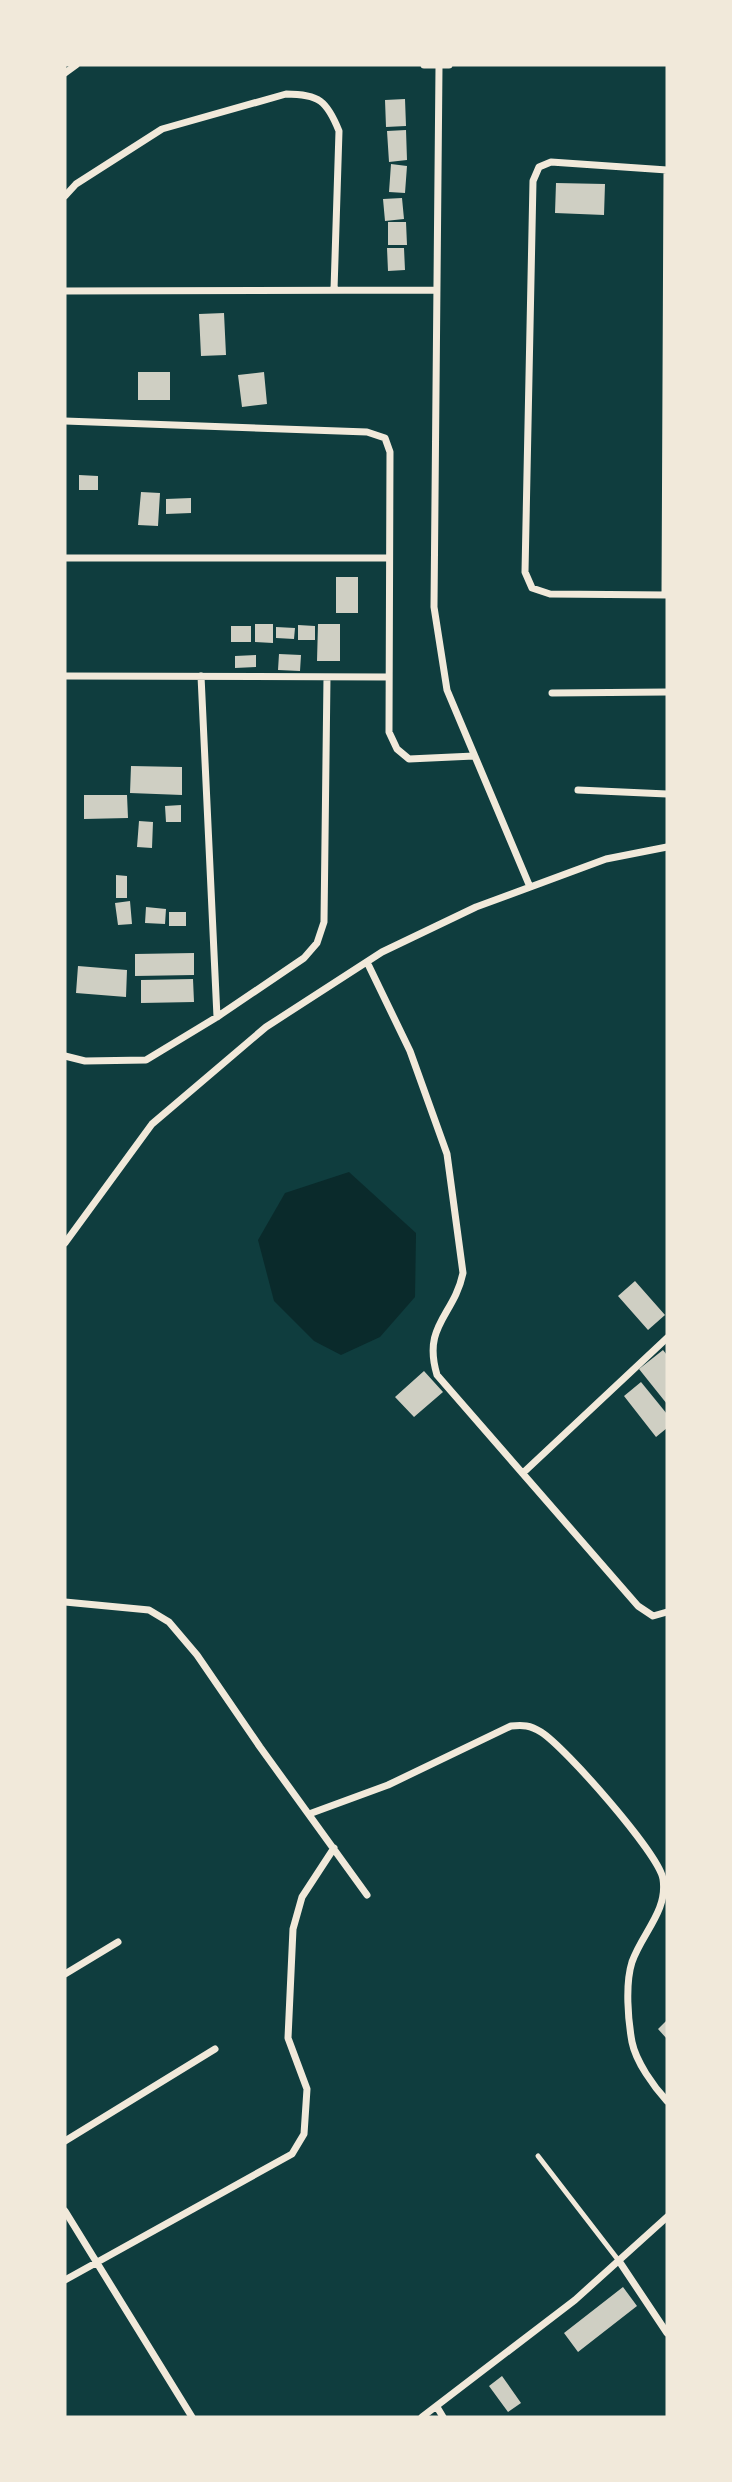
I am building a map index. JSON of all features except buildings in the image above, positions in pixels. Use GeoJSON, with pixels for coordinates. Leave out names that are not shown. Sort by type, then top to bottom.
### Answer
{"type":"FeatureCollection","features":[{"type":"Feature","properties":{"kind":"street"},"geometry":{"type":"LineString","coordinates":[[65,73],[76,65]]}},
{"type":"Feature","properties":{"kind":"street"},"geometry":{"type":"LineString","coordinates":[[424,65],[449,65]]}},
{"type":"Feature","properties":{"kind":"street"},"geometry":{"type":"LineString","coordinates":[[439,66],[434,607],[447,690],[530,887]]}},
{"type":"Feature","properties":{"kind":"street"},"geometry":{"type":"LineString","coordinates":[[65,196],[76,184],[162,129],[286,94],[307,94],[329,106],[339,131],[334,290]]}},
{"type":"Feature","properties":{"kind":"street"},"geometry":{"type":"LineString","coordinates":[[551,162],[667,170],[666,595],[550,593],[531,588],[525,572],[533,180],[539,167],[551,162]]}},
{"type":"Feature","properties":{"kind":"street"},"geometry":{"type":"LineString","coordinates":[[65,291],[435,290]]}},
{"type":"Feature","properties":{"kind":"street"},"geometry":{"type":"LineString","coordinates":[[65,421],[368,432],[385,438],[390,452],[389,732],[397,749],[409,759],[474,756]]}},
{"type":"Feature","properties":{"kind":"street"},"geometry":{"type":"LineString","coordinates":[[65,558],[388,558]]}},
{"type":"Feature","properties":{"kind":"street"},"geometry":{"type":"LineString","coordinates":[[65,676],[389,677]]}},
{"type":"Feature","properties":{"kind":"street"},"geometry":{"type":"LineString","coordinates":[[201,676],[217,1017]]}},
{"type":"Feature","properties":{"kind":"street"},"geometry":{"type":"LineString","coordinates":[[65,1056],[85,1061],[146,1060],[217,1017],[304,958],[317,943],[324,922],[327,677]]}},
{"type":"Feature","properties":{"kind":"street"},"geometry":{"type":"LineString","coordinates":[[552,693],[667,692]]}},
{"type":"Feature","properties":{"kind":"street"},"geometry":{"type":"LineString","coordinates":[[578,790],[667,794]]}},
{"type":"Feature","properties":{"kind":"street"},"geometry":{"type":"LineString","coordinates":[[65,1243],[152,1124],[266,1027],[367,962],[476,907],[606,859],[667,847]]}},
{"type":"Feature","properties":{"kind":"street"},"geometry":{"type":"LineString","coordinates":[[367,962],[410,1051],[447,1154],[463,1273],[460,1288],[432,1339],[431,1355],[437,1375],[638,1606],[653,1616],[667,1612]]}},
{"type":"Feature","properties":{"kind":"street"},"geometry":{"type":"LineString","coordinates":[[524,1472],[667,1338]]}},
{"type":"Feature","properties":{"kind":"street"},"geometry":{"type":"LineString","coordinates":[[65,1602],[149,1610],[169,1622],[197,1655],[367,1895]]}},
{"type":"Feature","properties":{"kind":"street"},"geometry":{"type":"LineString","coordinates":[[309,1814],[388,1786],[511,1726],[528,1725],[542,1733],[581,1770],[653,1857],[663,1876],[664,1899],[632,1963],[629,1985],[632,2044],[656,2089],[667,2101]]}},
{"type":"Feature","properties":{"kind":"street"},"geometry":{"type":"LineString","coordinates":[[65,2280],[292,2154],[299,2145],[304,2134],[307,2089],[288,2038],[292,1929],[302,1897],[334,1849]]}},
{"type":"Feature","properties":{"kind":"street"},"geometry":{"type":"LineString","coordinates":[[65,1974],[118,1942]]}},
{"type":"Feature","properties":{"kind":"street"},"geometry":{"type":"LineString","coordinates":[[65,2141],[215,2049]]}},
{"type":"Feature","properties":{"kind":"street"},"geometry":{"type":"LineString","coordinates":[[65,2210],[192,2417]]}},
{"type":"Feature","properties":{"kind":"street"},"geometry":{"type":"LineString","coordinates":[[422,2417],[575,2300],[667,2217]]}},
{"type":"Feature","properties":{"kind":"street"},"geometry":{"type":"LineString","coordinates":[[619,2261],[667,2333]]}},
{"type":"Feature","properties":{"kind":"street"},"geometry":{"type":"LineString","coordinates":[[437,2407],[443,2417]]}},
{"type":"Feature","properties":{"kind":"lane"},"geometry":{"type":"LineString","coordinates":[[538,2156],[619,2261]]}},
{"type":"Feature","properties":{"kind":"water"},"geometry":{"type":"Polygon","coordinates":[[[349,1172],[416,1233],[415,1297],[380,1337],[341,1355],[314,1341],[274,1301],[258,1240],[285,1193],[349,1172]]]}}]}
